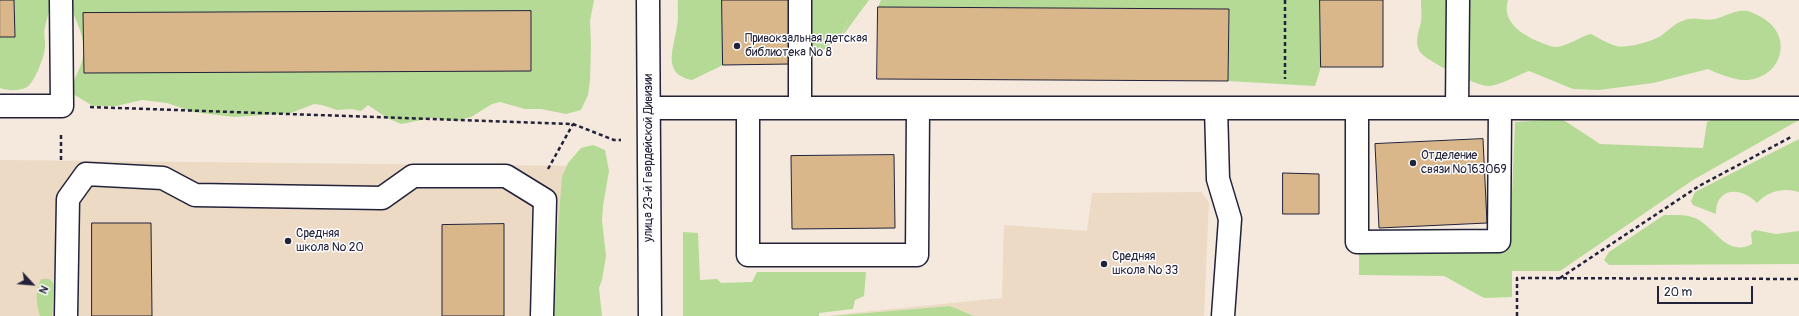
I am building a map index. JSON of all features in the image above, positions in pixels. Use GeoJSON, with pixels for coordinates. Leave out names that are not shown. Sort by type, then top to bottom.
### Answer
{"type":"FeatureCollection","features":[{"type":"Feature","properties":{"kind":"street"},"geometry":{"type":"LineString","coordinates":[[0,106],[62,106],[61,0]]}},
{"type":"Feature","properties":{"kind":"street","name":"улица 23-й Гвардейской Дивизии"},"geometry":{"type":"LineString","coordinates":[[648,0],[650,316]]}},
{"type":"Feature","properties":{"kind":"street"},"geometry":{"type":"LineString","coordinates":[[800,0],[800,108]]}},
{"type":"Feature","properties":{"kind":"street"},"geometry":{"type":"LineString","coordinates":[[1458,0],[1458,108]]}},
{"type":"Feature","properties":{"kind":"street"},"geometry":{"type":"LineString","coordinates":[[649,108],[1799,108]]}},
{"type":"Feature","properties":{"kind":"street"},"geometry":{"type":"LineString","coordinates":[[748,108],[748,255],[917,255],[918,108]]}},
{"type":"Feature","properties":{"kind":"street"},"geometry":{"type":"LineString","coordinates":[[1216,108],[1218,179],[1230,219],[1223,316]]}},
{"type":"Feature","properties":{"kind":"street"},"geometry":{"type":"LineString","coordinates":[[1357,108],[1357,242],[1500,241],[1500,108]]}},
{"type":"Feature","properties":{"kind":"street"},"geometry":{"type":"LineString","coordinates":[[66,316],[68,199],[86,174],[163,178],[195,195],[382,198],[412,176],[506,176],[546,200],[542,316]]}},
{"type":"Feature","properties":{"kind":"path"},"geometry":{"type":"LineString","coordinates":[[1285,0],[1286,108]]}},
{"type":"Feature","properties":{"kind":"path"},"geometry":{"type":"LineString","coordinates":[[68,199],[61,161],[62,106],[573,124],[614,140],[649,141]]}},
{"type":"Feature","properties":{"kind":"path"},"geometry":{"type":"LineString","coordinates":[[536,194],[573,124]]}},
{"type":"Feature","properties":{"kind":"path"},"geometry":{"type":"LineString","coordinates":[[1560,278],[1699,186],[1792,136]]}},
{"type":"Feature","properties":{"kind":"path"},"geometry":{"type":"LineString","coordinates":[[1517,316],[1518,278],[1799,279]]}},
{"type":"Feature","properties":{"kind":"shaded area","name":"Средняя школа № 20"},"geometry":{"type":"Polygon","coordinates":[[[0,160],[578,166],[575,316],[0,316],[0,160]]]}},
{"type":"Feature","properties":{"kind":"shaded area","name":"Средняя школа № 33"},"geometry":{"type":"Polygon","coordinates":[[[1201,192],[1209,202],[1204,316],[974,316],[950,306],[822,316],[1002,298],[1004,225],[1087,231],[1092,193],[1201,192]]]}},
{"type":"Feature","properties":{"kind":"green space"},"geometry":{"type":"Polygon","coordinates":[[[14,0],[53,0],[44,30],[44,52],[36,75],[27,87],[17,90],[10,90],[0,88],[0,37],[15,36],[14,0]]]}},
{"type":"Feature","properties":{"kind":"green space"},"geometry":{"type":"Polygon","coordinates":[[[68,0],[594,0],[590,21],[591,44],[588,95],[581,110],[566,114],[541,109],[525,109],[500,102],[492,104],[471,117],[456,121],[432,118],[401,124],[387,118],[368,105],[361,111],[352,109],[337,110],[314,104],[291,113],[234,117],[193,112],[167,103],[142,100],[116,106],[93,106],[73,94],[73,84],[81,66],[83,56],[83,41],[68,0]]]}},
{"type":"Feature","properties":{"kind":"green space"},"geometry":{"type":"Polygon","coordinates":[[[678,0],[722,0],[723,65],[692,80],[682,77],[676,72],[673,66],[672,51],[678,23],[678,0]]]}},
{"type":"Feature","properties":{"kind":"green space"},"geometry":{"type":"Polygon","coordinates":[[[808,0],[869,0],[841,38],[849,17],[840,39],[807,60],[808,0]]]}},
{"type":"Feature","properties":{"kind":"green space"},"geometry":{"type":"Polygon","coordinates":[[[881,0],[1320,0],[1321,67],[1315,86],[1228,81],[1229,9],[878,7],[881,0]]]}},
{"type":"Feature","properties":{"kind":"green space"},"geometry":{"type":"Polygon","coordinates":[[[1421,0],[1508,0],[1508,15],[1516,28],[1528,37],[1550,46],[1557,47],[1566,45],[1591,34],[1616,46],[1621,47],[1633,45],[1647,42],[1662,35],[1681,21],[1692,19],[1715,19],[1735,12],[1747,11],[1761,17],[1772,25],[1778,35],[1781,46],[1775,66],[1767,73],[1756,78],[1743,80],[1735,79],[1708,69],[1653,83],[1599,90],[1573,89],[1529,71],[1503,82],[1488,86],[1474,82],[1452,72],[1424,56],[1420,52],[1417,40],[1421,22],[1421,0]]]}},
{"type":"Feature","properties":{"kind":"green space"},"geometry":{"type":"Polygon","coordinates":[[[1734,110],[1799,110],[1799,120],[1693,180],[1560,271],[1512,271],[1512,297],[1484,298],[1444,276],[1359,275],[1359,249],[1510,246],[1515,122],[1562,119],[1600,144],[1703,148],[1707,122],[1734,110]]]}},
{"type":"Feature","properties":{"kind":"green space"},"geometry":{"type":"Polygon","coordinates":[[[1799,139],[1799,192],[1788,190],[1776,191],[1761,199],[1757,203],[1751,197],[1744,194],[1730,192],[1720,198],[1717,205],[1716,214],[1693,205],[1691,201],[1695,192],[1799,139]]]}},
{"type":"Feature","properties":{"kind":"green space"},"geometry":{"type":"Polygon","coordinates":[[[593,145],[605,150],[609,171],[602,220],[606,256],[602,280],[599,288],[602,316],[551,316],[557,275],[556,255],[562,177],[568,163],[581,148],[593,145]]]}},
{"type":"Feature","properties":{"kind":"green space"},"geometry":{"type":"Polygon","coordinates":[[[1664,215],[1684,215],[1695,218],[1702,222],[1722,240],[1735,247],[1743,247],[1752,244],[1751,233],[1755,230],[1776,234],[1799,231],[1799,264],[1609,265],[1604,260],[1609,252],[1664,215]]]}},
{"type":"Feature","properties":{"kind":"green space"},"geometry":{"type":"Polygon","coordinates":[[[683,232],[698,233],[700,280],[717,279],[721,283],[752,282],[757,272],[866,272],[864,296],[855,300],[853,309],[819,313],[819,316],[683,316],[683,232]]]}},
{"type":"Feature","properties":{"kind":"green space"},"geometry":{"type":"Polygon","coordinates":[[[41,279],[50,279],[54,285],[52,316],[40,316],[37,297],[41,279]]]}},
{"type":"Feature","properties":{"kind":"green space"},"geometry":{"type":"Polygon","coordinates":[[[950,306],[974,316],[829,316],[950,306]]]}},
{"type":"Feature","properties":{"kind":"building"},"geometry":{"type":"Polygon","coordinates":[[[0,0],[14,0],[15,37],[0,37],[0,0]]]}},
{"type":"Feature","properties":{"kind":"building"},"geometry":{"type":"Polygon","coordinates":[[[722,0],[791,0],[791,64],[723,65],[722,0]]]}},
{"type":"Feature","properties":{"kind":"building"},"geometry":{"type":"Polygon","coordinates":[[[1320,0],[1383,0],[1383,67],[1321,67],[1320,0]]]}},
{"type":"Feature","properties":{"kind":"building"},"geometry":{"type":"Polygon","coordinates":[[[878,7],[1229,9],[1228,81],[877,79],[878,7]]]}},
{"type":"Feature","properties":{"kind":"building"},"geometry":{"type":"Polygon","coordinates":[[[531,11],[531,71],[84,73],[83,13],[531,11]]]}},
{"type":"Feature","properties":{"kind":"building"},"geometry":{"type":"Polygon","coordinates":[[[1483,139],[1487,223],[1379,228],[1375,144],[1483,139]]]}},
{"type":"Feature","properties":{"kind":"building"},"geometry":{"type":"Polygon","coordinates":[[[894,155],[895,228],[792,229],[791,156],[894,155]]]}},
{"type":"Feature","properties":{"kind":"building"},"geometry":{"type":"Polygon","coordinates":[[[1283,173],[1319,174],[1319,214],[1283,214],[1283,173]]]}},
{"type":"Feature","properties":{"kind":"building"},"geometry":{"type":"Polygon","coordinates":[[[92,223],[151,223],[152,316],[92,316],[92,223]]]}},
{"type":"Feature","properties":{"kind":"building"},"geometry":{"type":"Polygon","coordinates":[[[504,224],[504,316],[442,316],[442,225],[504,224]]]}},
{"type":"Feature","properties":{"kind":"place","name":"Привокзальная детская библиотека № 8"},"geometry":{"type":"Point","coordinates":[737,46]}},
{"type":"Feature","properties":{"kind":"place","name":"Отделение связи №163069"},"geometry":{"type":"Point","coordinates":[1413,163]}},
{"type":"Feature","properties":{"kind":"place","name":"Средняя школа № 20"},"geometry":{"type":"Point","coordinates":[288,241]}},
{"type":"Feature","properties":{"kind":"place","name":"Средняя школа № 33"},"geometry":{"type":"Point","coordinates":[1104,264]}}]}
